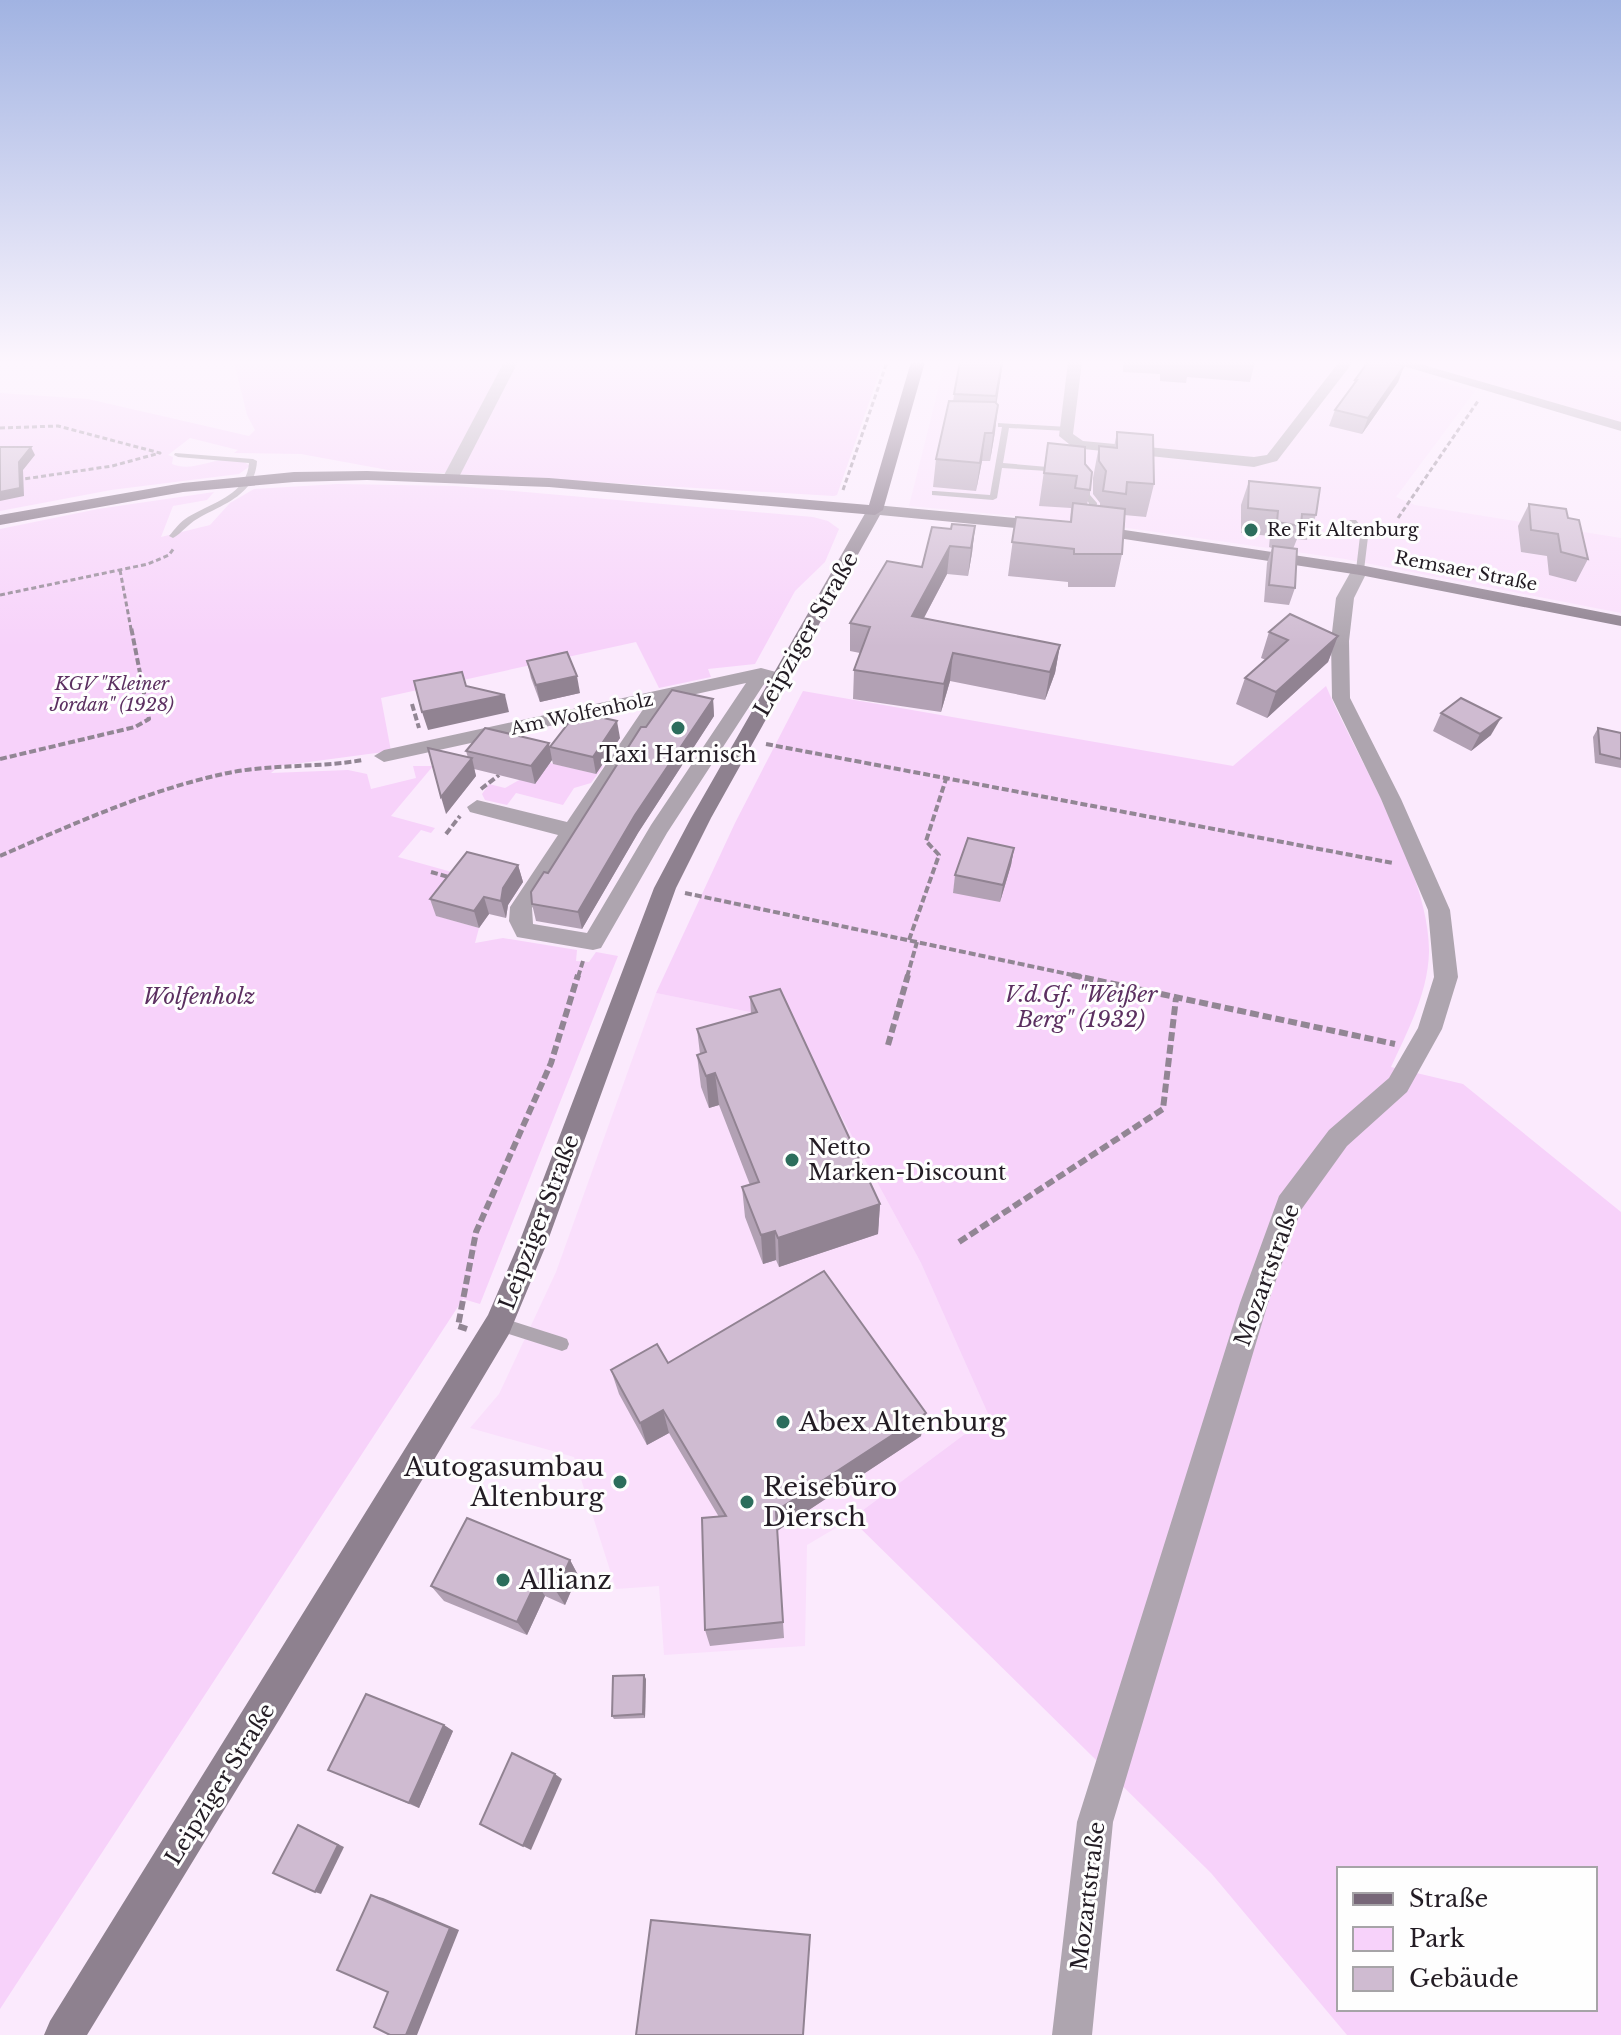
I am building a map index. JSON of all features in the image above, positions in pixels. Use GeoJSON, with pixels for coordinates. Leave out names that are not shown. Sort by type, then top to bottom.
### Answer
{"type":"FeatureCollection","features":[{"type":"Feature","properties":{"kind":"main road","name":"Leipziger Straße"},"geometry":{"type":"LineString","coordinates":[[875,510],[890,457]]}},
{"type":"Feature","properties":{"kind":"main road"},"geometry":{"type":"LineString","coordinates":[[0,520],[111,498],[248,481],[341,476],[451,477],[680,492],[875,510]]}},
{"type":"Feature","properties":{"kind":"street"},"geometry":{"type":"LineString","coordinates":[[451,477],[461,457]]}},
{"type":"Feature","properties":{"kind":"street"},"geometry":{"type":"LineString","coordinates":[[1218,457],[1265,461],[1273,457]]}},
{"type":"Feature","properties":{"kind":"street","name":"Remsaer Straße"},"geometry":{"type":"LineString","coordinates":[[875,510],[1075,529],[1360,570],[1621,621]]}},
{"type":"Feature","properties":{"kind":"street","name":"Leipziger Straße"},"geometry":{"type":"LineString","coordinates":[[661,697],[521,907],[520,921],[525,931],[593,942],[658,830],[831,592],[875,510]]}},
{"type":"Feature","properties":{"kind":"street","name":"Mozartstraße"},"geometry":{"type":"LineString","coordinates":[[1072,2035],[1095,1822],[1254,1303],[1289,1204],[1338,1138],[1398,1085],[1430,1029],[1446,977],[1439,910],[1341,698],[1340,641],[1345,598],[1360,570]]}},
{"type":"Feature","properties":{"kind":"street","name":"Leipziger Straße"},"geometry":{"type":"LineString","coordinates":[[64,2035],[262,1717],[495,1331],[533,1243],[665,888],[745,740],[770,676]]}},
{"type":"Feature","properties":{"kind":"street","name":"Am Wolfenholz"},"geometry":{"type":"LineString","coordinates":[[384,756],[770,676]]}},
{"type":"Feature","properties":{"kind":"street"},"geometry":{"type":"LineString","coordinates":[[477,807],[572,831]]}},
{"type":"Feature","properties":{"kind":"lane"},"geometry":{"type":"LineString","coordinates":[[173,536],[186,522],[217,505],[248,481],[254,466],[253,461],[203,457]]}},
{"type":"Feature","properties":{"kind":"lane"},"geometry":{"type":"LineString","coordinates":[[935,493],[993,498],[1000,457]]}},
{"type":"Feature","properties":{"kind":"lane"},"geometry":{"type":"LineString","coordinates":[[999,465],[1070,471]]}},
{"type":"Feature","properties":{"kind":"lane"},"geometry":{"type":"LineString","coordinates":[[1075,529],[1093,503],[1086,496],[1086,478],[1082,474]]}},
{"type":"Feature","properties":{"kind":"lane"},"geometry":{"type":"LineString","coordinates":[[1353,522],[1364,536],[1360,570]]}},
{"type":"Feature","properties":{"kind":"lane"},"geometry":{"type":"LineString","coordinates":[[1364,536],[1390,529]]}},
{"type":"Feature","properties":{"kind":"lane"},"geometry":{"type":"LineString","coordinates":[[495,1331],[562,1344]]}},
{"type":"Feature","properties":{"kind":"path"},"geometry":{"type":"LineString","coordinates":[[15,480],[112,466],[145,457]]}},
{"type":"Feature","properties":{"kind":"path"},"geometry":{"type":"LineString","coordinates":[[837,506],[854,457]]}},
{"type":"Feature","properties":{"kind":"path"},"geometry":{"type":"LineString","coordinates":[[1390,529],[1441,457]]}},
{"type":"Feature","properties":{"kind":"path"},"geometry":{"type":"LineString","coordinates":[[0,595],[148,564],[169,555],[175,547],[173,536]]}},
{"type":"Feature","properties":{"kind":"path"},"geometry":{"type":"LineString","coordinates":[[0,759],[135,727],[149,719],[120,570]]}},
{"type":"Feature","properties":{"kind":"path"},"geometry":{"type":"LineString","coordinates":[[412,704],[421,737]]}},
{"type":"Feature","properties":{"kind":"path"},"geometry":{"type":"LineString","coordinates":[[745,740],[1421,868]]}},
{"type":"Feature","properties":{"kind":"path"},"geometry":{"type":"LineString","coordinates":[[0,856],[92,816],[170,788],[227,773],[329,766],[384,756]]}},
{"type":"Feature","properties":{"kind":"path"},"geometry":{"type":"LineString","coordinates":[[909,940],[939,855],[926,841],[946,779]]}},
{"type":"Feature","properties":{"kind":"path"},"geometry":{"type":"LineString","coordinates":[[431,872],[462,880]]}},
{"type":"Feature","properties":{"kind":"path"},"geometry":{"type":"LineString","coordinates":[[665,888],[1418,1049]]}},
{"type":"Feature","properties":{"kind":"path"},"geometry":{"type":"LineString","coordinates":[[888,1045],[917,942]]}},
{"type":"Feature","properties":{"kind":"path"},"geometry":{"type":"LineString","coordinates":[[495,1331],[458,1326],[469,1285],[468,1260],[499,1174],[551,1063],[583,960]]}},
{"type":"Feature","properties":{"kind":"path"},"geometry":{"type":"LineString","coordinates":[[959,1242],[1163,1109],[1176,998]]}},
{"type":"Feature","properties":{"kind":"shaded area"},"geometry":{"type":"Polygon","coordinates":[[[921,457],[1426,457],[1396,497],[1415,505],[1621,538],[1621,613],[1345,559],[1092,523],[909,506],[921,457]]]}},
{"type":"Feature","properties":{"kind":"shaded area"},"geometry":{"type":"Polygon","coordinates":[[[656,993],[789,1020],[921,1263],[989,1416],[851,1519],[807,1545],[805,1646],[664,1655],[659,1586],[616,1589],[574,1457],[470,1428],[499,1394],[556,1272],[656,993]]]}},
{"type":"Feature","properties":{"kind":"green space"},"geometry":{"type":"Polygon","coordinates":[[[0,457],[173,457],[172,464],[182,466],[232,459],[250,466],[239,474],[111,490],[0,511],[0,457]]]}},
{"type":"Feature","properties":{"kind":"green space"},"geometry":{"type":"Polygon","coordinates":[[[317,457],[850,457],[834,496],[388,470],[317,457]]]}},
{"type":"Feature","properties":{"kind":"green space"},"geometry":{"type":"Polygon","coordinates":[[[338,484],[455,486],[813,517],[828,521],[839,529],[825,562],[795,591],[755,664],[708,669],[711,677],[659,688],[636,642],[381,698],[391,751],[279,766],[271,773],[348,770],[367,774],[371,789],[416,778],[413,766],[433,766],[391,816],[435,828],[431,833],[421,830],[398,857],[466,876],[437,916],[479,928],[475,943],[503,938],[577,950],[576,961],[589,962],[596,952],[618,956],[480,1304],[463,1299],[0,2009],[0,529],[98,509],[214,492],[207,500],[173,506],[161,537],[210,525],[230,503],[254,489],[338,484]]]}},
{"type":"Feature","properties":{"kind":"green space","name":"V.d.Gf. \"Weißer Berg\" (1932)"},"geometry":{"type":"Polygon","coordinates":[[[1326,686],[1405,852],[1426,921],[1429,952],[1425,982],[1416,1011],[1391,1067],[1463,1084],[1621,1212],[1621,2035],[1347,2035],[1211,1873],[851,1519],[989,1416],[921,1263],[789,1020],[656,993],[735,823],[803,691],[1233,766],[1326,686]]]}},
{"type":"Feature","properties":{"kind":"green space"},"geometry":{"type":"Polygon","coordinates":[[[599,762],[603,767],[591,783],[574,788],[563,805],[516,793],[507,805],[485,800],[482,794],[489,784],[505,788],[550,763],[592,773],[599,762]]]}},
{"type":"Feature","properties":{"kind":"building"},"geometry":{"type":"Polygon","coordinates":[[[0,457],[23,457],[19,462],[20,488],[0,492],[0,457]]]}},
{"type":"Feature","properties":{"kind":"building"},"geometry":{"type":"Polygon","coordinates":[[[936,457],[981,457],[980,463],[936,457]]]}},
{"type":"Feature","properties":{"kind":"building"},"geometry":{"type":"Polygon","coordinates":[[[1046,457],[1085,457],[1085,464],[1092,472],[1090,490],[1075,488],[1077,476],[1044,473],[1046,457]]]}},
{"type":"Feature","properties":{"kind":"building"},"geometry":{"type":"Polygon","coordinates":[[[1099,457],[1153,457],[1154,484],[1127,482],[1126,494],[1103,491],[1106,471],[1099,457]]]}},
{"type":"Feature","properties":{"kind":"building"},"geometry":{"type":"Polygon","coordinates":[[[1249,481],[1320,488],[1316,515],[1302,514],[1301,526],[1277,522],[1278,511],[1248,508],[1249,481]]]}},
{"type":"Feature","properties":{"kind":"building"},"geometry":{"type":"Polygon","coordinates":[[[1073,503],[1125,509],[1122,554],[1074,554],[1074,549],[1012,542],[1016,517],[1071,522],[1073,503]]]}},
{"type":"Feature","properties":{"kind":"building"},"geometry":{"type":"Polygon","coordinates":[[[1529,504],[1566,509],[1568,518],[1579,520],[1588,559],[1561,552],[1558,534],[1531,530],[1529,504]]]}},
{"type":"Feature","properties":{"kind":"building"},"geometry":{"type":"Polygon","coordinates":[[[952,524],[975,526],[971,548],[950,546],[912,616],[1060,645],[1050,672],[953,653],[944,684],[854,670],[870,627],[850,623],[887,561],[922,567],[932,527],[951,529],[952,524]]]}},
{"type":"Feature","properties":{"kind":"building"},"geometry":{"type":"Polygon","coordinates":[[[1273,546],[1297,549],[1295,588],[1269,585],[1273,546]]]}},
{"type":"Feature","properties":{"kind":"building"},"geometry":{"type":"Polygon","coordinates":[[[1290,614],[1338,636],[1276,692],[1245,678],[1288,640],[1269,632],[1290,614]]]}},
{"type":"Feature","properties":{"kind":"building"},"geometry":{"type":"Polygon","coordinates":[[[567,652],[577,676],[536,685],[527,661],[567,652]]]}},
{"type":"Feature","properties":{"kind":"building"},"geometry":{"type":"Polygon","coordinates":[[[462,672],[466,686],[505,695],[422,712],[414,681],[462,672]]]}},
{"type":"Feature","properties":{"kind":"building"},"geometry":{"type":"Polygon","coordinates":[[[672,690],[713,699],[635,815],[578,912],[532,904],[531,892],[544,872],[548,873],[641,727],[646,727],[672,690]]]}},
{"type":"Feature","properties":{"kind":"building"},"geometry":{"type":"Polygon","coordinates":[[[1461,698],[1501,718],[1480,734],[1441,713],[1461,698]]]}},
{"type":"Feature","properties":{"kind":"building"},"geometry":{"type":"Polygon","coordinates":[[[577,712],[617,721],[593,757],[550,747],[577,712]]]}},
{"type":"Feature","properties":{"kind":"building"},"geometry":{"type":"Polygon","coordinates":[[[485,728],[549,743],[531,766],[466,751],[485,728]]]}},
{"type":"Feature","properties":{"kind":"building"},"geometry":{"type":"Polygon","coordinates":[[[1598,728],[1621,733],[1621,759],[1600,754],[1598,728]]]}},
{"type":"Feature","properties":{"kind":"building"},"geometry":{"type":"Polygon","coordinates":[[[428,748],[472,758],[441,797],[428,748]]]}},
{"type":"Feature","properties":{"kind":"building"},"geometry":{"type":"Polygon","coordinates":[[[968,838],[1014,848],[1003,885],[955,875],[968,838]]]}},
{"type":"Feature","properties":{"kind":"building"},"geometry":{"type":"Polygon","coordinates":[[[467,852],[518,865],[503,888],[501,901],[484,897],[474,911],[430,899],[467,852]]]}},
{"type":"Feature","properties":{"kind":"building","name":"Netto Marken-Discount"},"geometry":{"type":"Polygon","coordinates":[[[780,989],[880,1204],[778,1238],[775,1231],[761,1235],[742,1187],[759,1182],[715,1073],[706,1076],[697,1055],[706,1052],[697,1029],[757,1012],[750,997],[780,989]]]}},
{"type":"Feature","properties":{"kind":"building"},"geometry":{"type":"Polygon","coordinates":[[[824,1271],[926,1413],[776,1511],[783,1622],[705,1630],[702,1518],[726,1516],[663,1410],[640,1423],[611,1370],[657,1344],[668,1363],[824,1271]]]}},
{"type":"Feature","properties":{"kind":"building"},"geometry":{"type":"Polygon","coordinates":[[[467,1518],[570,1560],[556,1591],[536,1582],[517,1622],[431,1586],[467,1518]]]}},
{"type":"Feature","properties":{"kind":"building"},"geometry":{"type":"Polygon","coordinates":[[[644,1675],[643,1714],[612,1716],[613,1676],[644,1675]]]}},
{"type":"Feature","properties":{"kind":"building"},"geometry":{"type":"Polygon","coordinates":[[[366,1694],[444,1725],[409,1803],[328,1770],[366,1694]]]}},
{"type":"Feature","properties":{"kind":"building"},"geometry":{"type":"Polygon","coordinates":[[[512,1753],[555,1774],[523,1846],[480,1824],[512,1753]]]}},
{"type":"Feature","properties":{"kind":"building"},"geometry":{"type":"Polygon","coordinates":[[[298,1825],[338,1845],[315,1892],[273,1873],[298,1825]]]}},
{"type":"Feature","properties":{"kind":"building"},"geometry":{"type":"Polygon","coordinates":[[[371,1895],[450,1928],[406,2035],[390,2035],[374,2027],[388,1992],[337,1970],[371,1895]]]}},
{"type":"Feature","properties":{"kind":"building"},"geometry":{"type":"Polygon","coordinates":[[[651,1920],[810,1935],[803,2035],[636,2035],[651,1920]]]}},
{"type":"Feature","properties":{"kind":"place","name":"Re Fit Altenburg"},"geometry":{"type":"Point","coordinates":[1251,530]}},
{"type":"Feature","properties":{"kind":"place","name":"Taxi Harnisch"},"geometry":{"type":"Point","coordinates":[678,728]}},
{"type":"Feature","properties":{"kind":"place","name":"Netto Marken-Discount"},"geometry":{"type":"Point","coordinates":[792,1160]}},
{"type":"Feature","properties":{"kind":"place","name":"Abex Altenburg"},"geometry":{"type":"Point","coordinates":[783,1422]}},
{"type":"Feature","properties":{"kind":"place","name":"Autogasumbau Altenburg"},"geometry":{"type":"Point","coordinates":[620,1482]}},
{"type":"Feature","properties":{"kind":"place","name":"Reisebüro Diersch"},"geometry":{"type":"Point","coordinates":[747,1502]}},
{"type":"Feature","properties":{"kind":"place","name":"Allianz"},"geometry":{"type":"Point","coordinates":[503,1580]}},
{"type":"Feature","properties":{"kind":"park label","name":"KGV \"Kleiner Jordan\" (1928)"},"geometry":{"type":"Point","coordinates":[112,694]}},
{"type":"Feature","properties":{"kind":"park label","name":"Wolfenholz"},"geometry":{"type":"Point","coordinates":[199,996]}}]}
